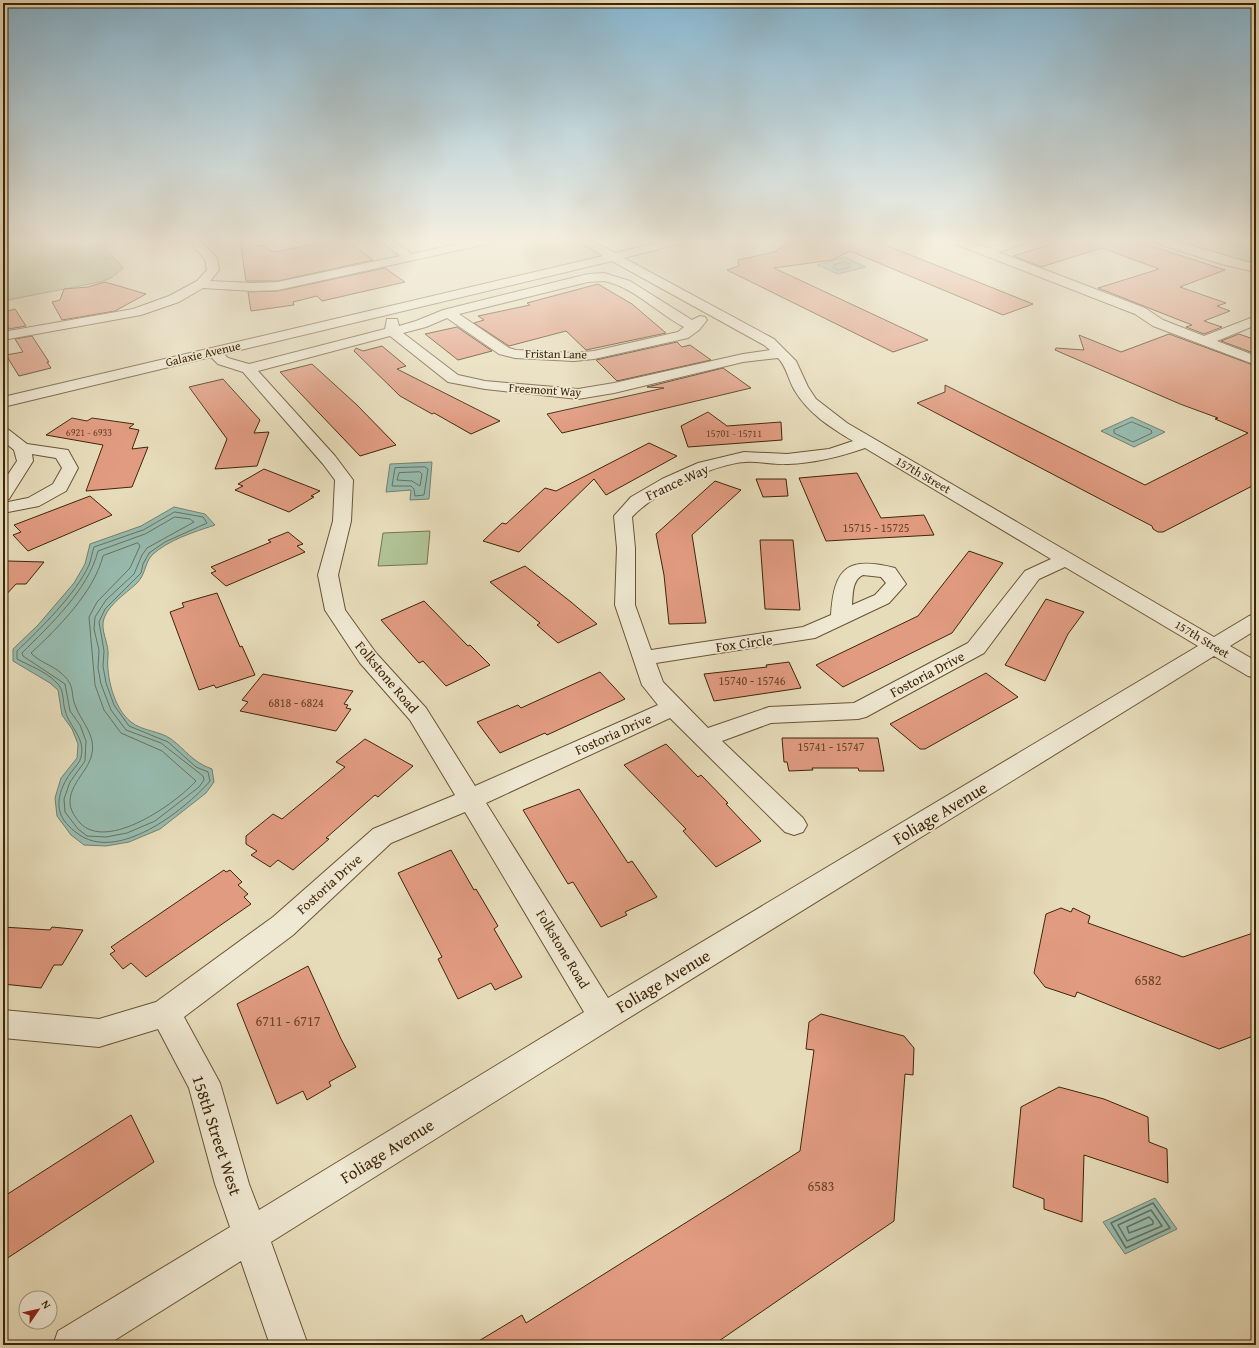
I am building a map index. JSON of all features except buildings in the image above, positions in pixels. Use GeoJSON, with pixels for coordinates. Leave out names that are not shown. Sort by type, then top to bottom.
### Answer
{"type":"FeatureCollection","features":[{"type":"Feature","properties":{"kind":"street"},"geometry":{"type":"LineString","coordinates":[[3,336],[136,312],[163,303]]}},
{"type":"Feature","properties":{"kind":"street","name":"Galaxie Avenue"},"geometry":{"type":"LineString","coordinates":[[3,402],[419,303]]}},
{"type":"Feature","properties":{"kind":"street"},"geometry":{"type":"LineString","coordinates":[[215,352],[223,361],[248,369],[421,324],[448,313],[488,303]]}},
{"type":"Feature","properties":{"kind":"street"},"geometry":{"type":"LineString","coordinates":[[656,303],[680,321],[694,327]]}},
{"type":"Feature","properties":{"kind":"street","name":"157th Street"},"geometry":{"type":"LineString","coordinates":[[699,303],[758,335],[782,353],[791,365],[802,390],[812,404],[828,418],[865,442],[1256,671]]}},
{"type":"Feature","properties":{"kind":"street"},"geometry":{"type":"LineString","coordinates":[[1119,303],[1140,311],[1158,323],[1256,361]]}},
{"type":"Feature","properties":{"kind":"street","name":"Fristan Lane"},"geometry":{"type":"LineString","coordinates":[[448,313],[504,350],[515,354],[574,357],[594,355],[683,335],[694,327],[710,309]]}},
{"type":"Feature","properties":{"kind":"street"},"geometry":{"type":"LineString","coordinates":[[385,311],[392,320],[392,331]]}},
{"type":"Feature","properties":{"kind":"street"},"geometry":{"type":"LineString","coordinates":[[1204,341],[1256,320]]}},
{"type":"Feature","properties":{"kind":"street","name":"Freemont Way"},"geometry":{"type":"LineString","coordinates":[[392,331],[453,379],[485,385],[578,394],[614,388],[743,358],[782,353]]}},
{"type":"Feature","properties":{"kind":"street","name":"Folkstone Road"},"geometry":{"type":"LineString","coordinates":[[248,369],[329,460],[344,480],[342,521],[328,576],[335,610],[368,658],[418,714],[603,1017]]}},
{"type":"Feature","properties":{"kind":"street"},"geometry":{"type":"LineString","coordinates":[[3,433],[22,448],[62,454],[70,468],[60,487],[33,502],[3,508]]}},
{"type":"Feature","properties":{"kind":"street","name":"France Way"},"geometry":{"type":"LineString","coordinates":[[673,707],[653,685],[625,605],[626,548],[623,516],[637,501],[668,483],[704,467],[744,457],[787,459],[832,454],[865,442]]}},
{"type":"Feature","properties":{"kind":"street"},"geometry":{"type":"LineString","coordinates":[[3,495],[25,461],[22,448]]}},
{"type":"Feature","properties":{"kind":"street","name":"Fostoria Drive"},"geometry":{"type":"LineString","coordinates":[[704,739],[723,731],[769,716],[858,711],[976,648],[1032,575],[1066,559]]}},
{"type":"Feature","properties":{"kind":"street","name":"Fox Circle"},"geometry":{"type":"LineString","coordinates":[[643,658],[808,634],[841,617]]}},
{"type":"Feature","properties":{"kind":"street","name":"Foliage Avenue"},"geometry":{"type":"LineString","coordinates":[[72,1345],[603,1017],[1256,621]]}},
{"type":"Feature","properties":{"kind":"street"},"geometry":{"type":"LineString","coordinates":[[673,707],[794,826]]}},
{"type":"Feature","properties":{"kind":"street","name":"Fostoria Drive"},"geometry":{"type":"LineString","coordinates":[[166,1013],[283,926],[382,836],[471,799],[673,707]]}},
{"type":"Feature","properties":{"kind":"street"},"geometry":{"type":"LineString","coordinates":[[3,1024],[99,1033],[166,1013]]}},
{"type":"Feature","properties":{"kind":"street","name":"158th Street West"},"geometry":{"type":"LineString","coordinates":[[166,1013],[204,1083],[232,1184],[289,1345]]}},
{"type":"Feature","properties":{"kind":"green space"},"geometry":{"type":"Polygon","coordinates":[[[430,531],[427,564],[378,566],[383,533],[430,531]]]}},
{"type":"Feature","properties":{"kind":"water"},"geometry":{"type":"Polygon","coordinates":[[[1132,417],[1165,432],[1134,447],[1101,431],[1132,417]]]}},
{"type":"Feature","properties":{"kind":"water"},"geometry":{"type":"Polygon","coordinates":[[[432,462],[429,499],[410,500],[411,490],[386,492],[390,464],[432,462]]]}},
{"type":"Feature","properties":{"kind":"water"},"geometry":{"type":"Polygon","coordinates":[[[174,507],[205,514],[215,525],[182,537],[158,550],[149,558],[139,581],[111,606],[103,623],[108,647],[108,673],[112,692],[125,716],[135,725],[167,736],[199,763],[212,769],[214,782],[206,793],[160,829],[129,842],[106,846],[84,845],[71,835],[57,816],[55,798],[61,778],[77,758],[78,744],[72,729],[62,715],[58,690],[50,683],[13,661],[13,649],[38,625],[74,583],[85,564],[90,544],[141,526],[174,507]]]}},
{"type":"Feature","properties":{"kind":"water"},"geometry":{"type":"Polygon","coordinates":[[[1155,1198],[1177,1229],[1125,1254],[1103,1222],[1155,1198]]]}}]}
